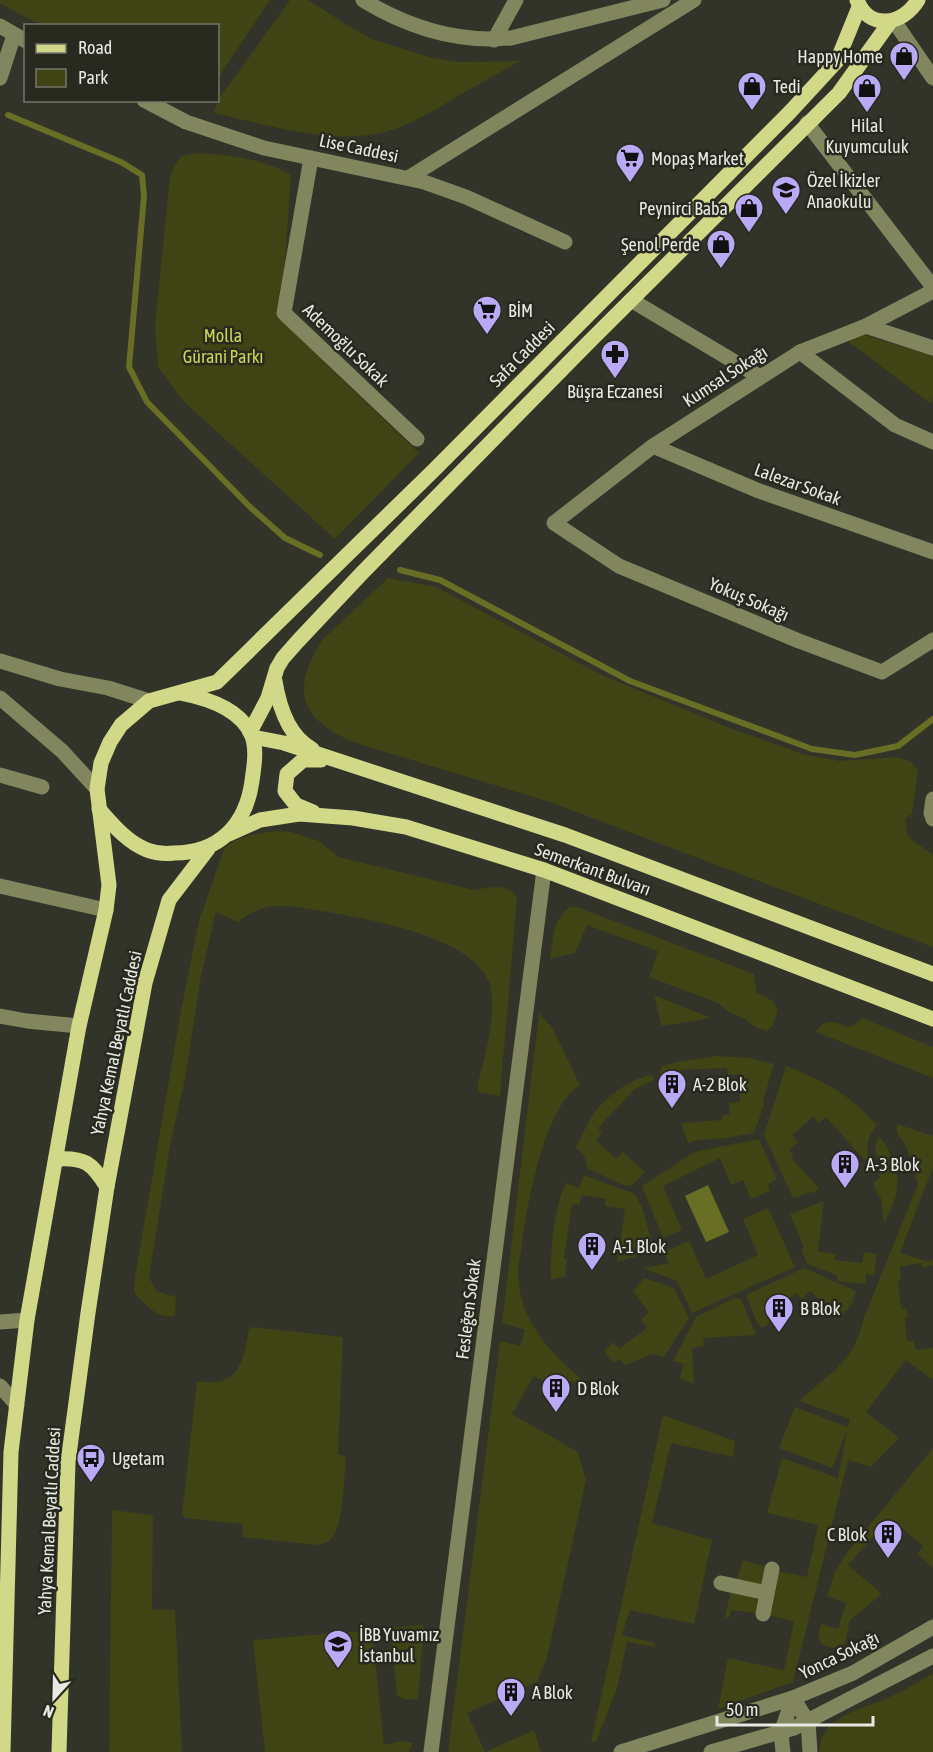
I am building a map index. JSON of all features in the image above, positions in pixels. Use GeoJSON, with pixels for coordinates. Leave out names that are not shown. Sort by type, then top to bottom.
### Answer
{"type":"FeatureCollection","features":[{"type":"Feature","properties":{"kind":"main road"},"geometry":{"type":"LineString","coordinates":[[252,735],[283,658],[632,300],[838,93],[892,22],[910,11],[918,0]]}},
{"type":"Feature","properties":{"kind":"main road"},"geometry":{"type":"LineString","coordinates":[[858,3],[869,16],[879,21],[892,22]]}},
{"type":"Feature","properties":{"kind":"main road","name":"Safa Caddesi"},"geometry":{"type":"LineString","coordinates":[[178,692],[217,682],[443,462],[782,121],[837,62],[858,3]]}},
{"type":"Feature","properties":{"kind":"main road"},"geometry":{"type":"LineString","coordinates":[[274,678],[282,712],[301,743],[333,759]]}},
{"type":"Feature","properties":{"kind":"main road"},"geometry":{"type":"LineString","coordinates":[[99,809],[119,833],[147,850],[168,854],[208,849],[229,834],[242,814],[250,793],[255,755],[252,735],[246,725],[215,702],[178,692],[149,701],[121,725],[110,742],[101,763],[97,789],[99,809],[110,885],[106,910]]}},
{"type":"Feature","properties":{"kind":"main road","name":"Semerkant Bulvarı"},"geometry":{"type":"LineString","coordinates":[[252,735],[284,743],[565,835],[933,974]]}},
{"type":"Feature","properties":{"kind":"main road"},"geometry":{"type":"LineString","coordinates":[[323,816],[296,805],[285,791],[287,774],[303,760],[333,759]]}},
{"type":"Feature","properties":{"kind":"main road","name":"Semerkant Bulvarı"},"geometry":{"type":"LineString","coordinates":[[229,834],[260,820],[299,814],[353,818],[406,827],[544,870],[933,1019]]}},
{"type":"Feature","properties":{"kind":"main road","name":"Yahya Kemal Beyatlı Caddesi"},"geometry":{"type":"LineString","coordinates":[[59,1752],[68,1462],[87,1313],[107,1187],[145,983],[169,900],[208,849]]}},
{"type":"Feature","properties":{"kind":"main road","name":"Yahya Kemal Beyatlı Caddesi"},"geometry":{"type":"LineString","coordinates":[[3,1752],[12,1452],[27,1320],[79,1026],[106,910]]}},
{"type":"Feature","properties":{"kind":"main road"},"geometry":{"type":"LineString","coordinates":[[56,1159],[74,1158],[87,1162],[107,1187]]}},
{"type":"Feature","properties":{"kind":"street"},"geometry":{"type":"LineString","coordinates":[[363,0],[389,16],[429,31],[461,38],[494,40],[511,38],[663,0]]}},
{"type":"Feature","properties":{"kind":"street"},"geometry":{"type":"LineString","coordinates":[[494,40],[516,0]]}},
{"type":"Feature","properties":{"kind":"street"},"geometry":{"type":"LineString","coordinates":[[408,178],[694,0]]}},
{"type":"Feature","properties":{"kind":"street"},"geometry":{"type":"LineString","coordinates":[[892,22],[933,78]]}},
{"type":"Feature","properties":{"kind":"street"},"geometry":{"type":"LineString","coordinates":[[0,27],[20,38],[0,78]]}},
{"type":"Feature","properties":{"kind":"street","name":"Lise Caddesi"},"geometry":{"type":"LineString","coordinates":[[148,102],[186,122],[264,148],[424,182],[466,197],[565,242]]}},
{"type":"Feature","properties":{"kind":"street"},"geometry":{"type":"LineString","coordinates":[[807,123],[933,289]]}},
{"type":"Feature","properties":{"kind":"street","name":"Ademoğlu Sokak"},"geometry":{"type":"LineString","coordinates":[[311,158],[284,313],[417,439]]}},
{"type":"Feature","properties":{"kind":"street","name":"Kumsal Sokağı"},"geometry":{"type":"LineString","coordinates":[[555,523],[653,446],[800,352],[866,326],[933,289]]}},
{"type":"Feature","properties":{"kind":"street"},"geometry":{"type":"LineString","coordinates":[[632,300],[760,377]]}},
{"type":"Feature","properties":{"kind":"street"},"geometry":{"type":"LineString","coordinates":[[866,326],[933,348]]}},
{"type":"Feature","properties":{"kind":"street"},"geometry":{"type":"LineString","coordinates":[[800,352],[895,425],[933,442]]}},
{"type":"Feature","properties":{"kind":"street","name":"Lalezar Sokak"},"geometry":{"type":"LineString","coordinates":[[653,446],[759,491],[933,552]]}},
{"type":"Feature","properties":{"kind":"street","name":"Yokuş Sokağı"},"geometry":{"type":"LineString","coordinates":[[555,523],[619,566],[799,641],[882,672],[933,640]]}},
{"type":"Feature","properties":{"kind":"street"},"geometry":{"type":"LineString","coordinates":[[0,660],[60,679],[108,688],[149,701]]}},
{"type":"Feature","properties":{"kind":"street"},"geometry":{"type":"LineString","coordinates":[[0,698],[62,751],[97,789]]}},
{"type":"Feature","properties":{"kind":"street"},"geometry":{"type":"LineString","coordinates":[[0,775],[42,787]]}},
{"type":"Feature","properties":{"kind":"street"},"geometry":{"type":"LineString","coordinates":[[933,799],[931,813],[933,819]]}},
{"type":"Feature","properties":{"kind":"street","name":"Fesleğen Sokak"},"geometry":{"type":"LineString","coordinates":[[431,1752],[544,870]]}},
{"type":"Feature","properties":{"kind":"street"},"geometry":{"type":"LineString","coordinates":[[0,886],[106,910]]}},
{"type":"Feature","properties":{"kind":"street"},"geometry":{"type":"LineString","coordinates":[[0,1016],[79,1026]]}},
{"type":"Feature","properties":{"kind":"street"},"geometry":{"type":"LineString","coordinates":[[0,1322],[27,1320]]}},
{"type":"Feature","properties":{"kind":"street"},"geometry":{"type":"LineString","coordinates":[[0,1386],[17,1405]]}},
{"type":"Feature","properties":{"kind":"street"},"geometry":{"type":"LineString","coordinates":[[763,1614],[772,1569]]}},
{"type":"Feature","properties":{"kind":"street"},"geometry":{"type":"LineString","coordinates":[[721,1583],[767,1593]]}},
{"type":"Feature","properties":{"kind":"street","name":"Yonca Sokağı"},"geometry":{"type":"LineString","coordinates":[[621,1752],[793,1698],[853,1674],[933,1627]]}},
{"type":"Feature","properties":{"kind":"street"},"geometry":{"type":"LineString","coordinates":[[711,1752],[781,1733],[808,1722],[933,1656]]}},
{"type":"Feature","properties":{"kind":"street"},"geometry":{"type":"LineString","coordinates":[[793,1698],[808,1722],[810,1752]]}},
{"type":"Feature","properties":{"kind":"street"},"geometry":{"type":"LineString","coordinates":[[783,1752],[781,1733],[793,1698]]}},
{"type":"Feature","properties":{"kind":"green space"},"geometry":{"type":"Polygon","coordinates":[[[0,0],[270,0],[219,76],[219,24],[38,24],[0,3],[0,0]]]}},
{"type":"Feature","properties":{"kind":"green space"},"geometry":{"type":"Polygon","coordinates":[[[290,0],[308,0],[372,39],[429,57],[459,62],[520,61],[422,117],[396,129],[377,134],[336,136],[274,127],[214,113],[219,99],[290,0]]]}},
{"type":"Feature","properties":{"kind":"green space","name":"Molla Gürani Parkı"},"geometry":{"type":"Polygon","coordinates":[[[199,153],[258,162],[291,175],[283,290],[284,320],[327,365],[419,453],[335,539],[183,401],[158,367],[155,326],[170,177],[174,166],[182,156],[199,153]]]}},
{"type":"Feature","properties":{"kind":"green space"},"geometry":{"type":"Polygon","coordinates":[[[855,332],[933,356],[931,404],[849,342],[855,332]]]}},
{"type":"Feature","properties":{"kind":"green space"},"geometry":{"type":"Polygon","coordinates":[[[388,578],[436,587],[604,676],[730,728],[803,754],[840,761],[896,757],[910,761],[918,770],[912,814],[905,819],[908,837],[933,855],[933,947],[550,802],[359,744],[324,726],[313,715],[306,703],[304,690],[306,674],[312,658],[323,639],[388,578]]]}},
{"type":"Feature","properties":{"kind":"green space"},"geometry":{"type":"Polygon","coordinates":[[[278,831],[291,832],[319,841],[339,857],[474,890],[492,887],[513,892],[517,897],[500,1096],[478,1092],[492,1017],[491,990],[488,980],[477,965],[461,953],[442,942],[396,926],[313,909],[273,906],[252,913],[238,922],[216,912],[201,976],[149,1277],[156,1291],[176,1297],[175,1316],[163,1315],[147,1306],[134,1292],[135,1277],[182,1005],[199,921],[224,849],[242,838],[278,831]]]}},
{"type":"Feature","properties":{"kind":"green space"},"geometry":{"type":"Polygon","coordinates":[[[570,907],[577,907],[754,974],[757,993],[773,1001],[778,1010],[772,1027],[767,1031],[757,1028],[718,1003],[649,977],[658,951],[587,925],[575,953],[550,959],[556,924],[570,907]]]}},
{"type":"Feature","properties":{"kind":"green space"},"geometry":{"type":"Polygon","coordinates":[[[654,995],[711,1018],[663,1026],[654,995]]]}},
{"type":"Feature","properties":{"kind":"green space"},"geometry":{"type":"Polygon","coordinates":[[[539,1013],[553,1029],[580,1085],[567,1097],[556,1114],[539,1158],[518,1265],[520,1289],[526,1311],[541,1338],[566,1366],[595,1390],[571,1381],[561,1392],[534,1376],[512,1414],[578,1452],[586,1480],[547,1658],[537,1682],[467,1713],[485,1752],[448,1752],[500,1341],[520,1346],[525,1330],[502,1323],[539,1013]]]}},
{"type":"Feature","properties":{"kind":"green space"},"geometry":{"type":"Polygon","coordinates":[[[862,1018],[933,1047],[933,1078],[816,1032],[826,1023],[834,1022],[848,1027],[862,1018]]]}},
{"type":"Feature","properties":{"kind":"green space"},"geometry":{"type":"Polygon","coordinates":[[[716,1056],[749,1058],[774,1064],[763,1101],[764,1105],[754,1133],[688,1143],[681,1123],[721,1120],[723,1115],[729,1115],[729,1103],[740,1102],[739,1075],[728,1075],[727,1068],[679,1070],[677,1073],[668,1073],[661,1078],[659,1072],[662,1066],[676,1062],[716,1056]]]}},
{"type":"Feature","properties":{"kind":"green space"},"geometry":{"type":"Polygon","coordinates":[[[786,1066],[846,1096],[877,1125],[870,1135],[868,1144],[870,1166],[826,1117],[819,1123],[813,1117],[792,1135],[798,1142],[789,1150],[793,1154],[792,1159],[819,1188],[793,1198],[764,1135],[786,1066]]]}},
{"type":"Feature","properties":{"kind":"green space"},"geometry":{"type":"Polygon","coordinates":[[[652,1075],[654,1080],[635,1089],[598,1128],[602,1133],[596,1140],[616,1159],[623,1152],[645,1172],[632,1185],[626,1186],[588,1169],[584,1155],[576,1147],[591,1117],[605,1101],[628,1084],[652,1075]]]}},
{"type":"Feature","properties":{"kind":"green space"},"geometry":{"type":"Polygon","coordinates":[[[897,1124],[933,1136],[933,1167],[900,1253],[929,1262],[933,1259],[933,1265],[922,1268],[921,1263],[900,1267],[901,1280],[898,1280],[901,1309],[907,1309],[908,1317],[905,1318],[907,1341],[914,1341],[916,1350],[933,1348],[933,1380],[906,1360],[866,1412],[899,1438],[871,1467],[848,1460],[793,1682],[718,1709],[728,1658],[784,1670],[794,1621],[767,1615],[777,1571],[807,1577],[818,1525],[767,1513],[782,1458],[838,1478],[848,1428],[832,1468],[779,1448],[795,1407],[848,1427],[850,1419],[799,1401],[836,1369],[850,1353],[918,1184],[907,1148],[897,1133],[897,1124]]]}},
{"type":"Feature","properties":{"kind":"green space"},"geometry":{"type":"Polygon","coordinates":[[[879,1136],[892,1157],[897,1179],[894,1200],[884,1223],[881,1198],[873,1183],[880,1178],[875,1145],[879,1136]]]}},
{"type":"Feature","properties":{"kind":"green space"},"geometry":{"type":"Polygon","coordinates":[[[759,1139],[777,1179],[768,1184],[770,1191],[751,1199],[743,1180],[731,1185],[720,1158],[663,1186],[682,1230],[663,1238],[642,1186],[694,1152],[759,1139]]]}},
{"type":"Feature","properties":{"kind":"green space"},"geometry":{"type":"Polygon","coordinates":[[[584,1175],[635,1194],[641,1205],[655,1251],[617,1262],[625,1209],[605,1206],[606,1199],[581,1195],[580,1205],[572,1204],[564,1258],[567,1259],[565,1274],[567,1276],[551,1280],[551,1257],[558,1204],[566,1183],[579,1188],[584,1175]]]}},
{"type":"Feature","properties":{"kind":"green space"},"geometry":{"type":"Polygon","coordinates":[[[824,1201],[818,1251],[835,1254],[835,1260],[862,1263],[864,1252],[877,1254],[874,1275],[866,1274],[866,1284],[837,1281],[837,1275],[807,1264],[801,1249],[804,1248],[790,1214],[824,1201]]]}},
{"type":"Feature","properties":{"kind":"green space"},"geometry":{"type":"Polygon","coordinates":[[[768,1208],[795,1267],[692,1313],[677,1281],[642,1268],[669,1263],[664,1252],[689,1241],[706,1279],[758,1255],[743,1219],[768,1208]]]}},
{"type":"Feature","properties":{"kind":"green space"},"geometry":{"type":"Polygon","coordinates":[[[804,1268],[856,1291],[852,1304],[840,1317],[810,1291],[803,1299],[795,1293],[765,1327],[761,1327],[746,1295],[804,1268]]]}},
{"type":"Feature","properties":{"kind":"green space"},"geometry":{"type":"Polygon","coordinates":[[[644,1278],[674,1288],[689,1318],[664,1357],[652,1354],[625,1365],[619,1359],[614,1363],[604,1351],[613,1342],[619,1349],[647,1328],[641,1319],[649,1313],[633,1291],[644,1278]]]}},
{"type":"Feature","properties":{"kind":"green space"},"geometry":{"type":"Polygon","coordinates":[[[735,1298],[741,1299],[756,1335],[703,1338],[704,1346],[692,1348],[694,1384],[680,1378],[684,1364],[673,1361],[696,1317],[735,1298]]]}},
{"type":"Feature","properties":{"kind":"green space"},"geometry":{"type":"Polygon","coordinates":[[[252,1327],[343,1337],[338,1454],[346,1457],[344,1488],[341,1513],[335,1533],[330,1540],[324,1543],[317,1545],[242,1537],[243,1524],[185,1518],[182,1514],[197,1381],[221,1381],[230,1377],[236,1371],[244,1354],[249,1330],[252,1327]]]}},
{"type":"Feature","properties":{"kind":"green space"},"geometry":{"type":"Polygon","coordinates":[[[663,1415],[735,1441],[733,1457],[671,1443],[652,1523],[712,1540],[694,1624],[630,1610],[622,1635],[655,1643],[655,1647],[627,1642],[617,1688],[596,1742],[591,1742],[663,1415]]]}},
{"type":"Feature","properties":{"kind":"green space"},"geometry":{"type":"Polygon","coordinates":[[[933,1448],[933,1568],[918,1554],[923,1546],[890,1518],[848,1565],[882,1594],[850,1620],[845,1643],[833,1648],[821,1644],[818,1634],[821,1624],[838,1629],[846,1603],[827,1596],[835,1572],[845,1555],[933,1448]]]}},
{"type":"Feature","properties":{"kind":"green space"},"geometry":{"type":"Polygon","coordinates":[[[112,1510],[153,1515],[152,1609],[175,1610],[182,1752],[109,1752],[112,1510]]]}},
{"type":"Feature","properties":{"kind":"green space"},"geometry":{"type":"Polygon","coordinates":[[[743,1560],[766,1567],[761,1588],[736,1581],[743,1560]]]}},
{"type":"Feature","properties":{"kind":"green space"},"geometry":{"type":"Polygon","coordinates":[[[731,1589],[761,1595],[756,1613],[731,1610],[729,1618],[725,1617],[731,1589]]]}},
{"type":"Feature","properties":{"kind":"green space"},"geometry":{"type":"Polygon","coordinates":[[[424,1625],[418,1698],[404,1699],[397,1694],[390,1628],[424,1625]]]}},
{"type":"Feature","properties":{"kind":"green space","name":"İBB Yuvamız İstanbul"},"geometry":{"type":"Polygon","coordinates":[[[372,1630],[384,1745],[402,1741],[413,1743],[409,1752],[265,1752],[253,1640],[372,1630]]]}},
{"type":"Feature","properties":{"kind":"green space"},"geometry":{"type":"Polygon","coordinates":[[[933,1673],[933,1752],[820,1752],[822,1739],[827,1729],[836,1721],[860,1708],[901,1692],[933,1673]]]}},
{"type":"Feature","properties":{"kind":"green space"},"geometry":{"type":"Polygon","coordinates":[[[534,1730],[541,1752],[485,1752],[534,1730]]]}},
{"type":"Feature","properties":{"kind":"shaded area"},"geometry":{"type":"Polygon","coordinates":[[[708,1185],[729,1232],[706,1242],[685,1196],[708,1185]]]}},
{"type":"Feature","properties":{"kind":"waterway"},"geometry":{"type":"LineString","coordinates":[[8,115],[121,162],[142,175],[144,196],[129,367],[147,402],[250,507],[285,538],[320,555]]}},
{"type":"Feature","properties":{"kind":"waterway"},"geometry":{"type":"LineString","coordinates":[[400,570],[440,580],[630,681],[812,749],[855,755],[898,746],[933,719]]}},
{"type":"Feature","properties":{"kind":"place","name":"Happy Home"},"geometry":{"type":"Point","coordinates":[904,82]}},
{"type":"Feature","properties":{"kind":"place","name":"Tedi"},"geometry":{"type":"Point","coordinates":[752,112]}},
{"type":"Feature","properties":{"kind":"place","name":"Hilal Kuyumculuk"},"geometry":{"type":"Point","coordinates":[867,114]}},
{"type":"Feature","properties":{"kind":"place","name":"Mopaş Market"},"geometry":{"type":"Point","coordinates":[630,184]}},
{"type":"Feature","properties":{"kind":"place","name":"Özel İkizler Anaokulu"},"geometry":{"type":"Point","coordinates":[786,216]}},
{"type":"Feature","properties":{"kind":"place","name":"Peynirci Baba"},"geometry":{"type":"Point","coordinates":[749,234]}},
{"type":"Feature","properties":{"kind":"place","name":"Şenol Perde"},"geometry":{"type":"Point","coordinates":[721,270]}},
{"type":"Feature","properties":{"kind":"place","name":"BİM"},"geometry":{"type":"Point","coordinates":[487,336]}},
{"type":"Feature","properties":{"kind":"place","name":"Büşra Eczanesi"},"geometry":{"type":"Point","coordinates":[615,380]}},
{"type":"Feature","properties":{"kind":"place","name":"A-2 Blok"},"geometry":{"type":"Point","coordinates":[672,1110]}},
{"type":"Feature","properties":{"kind":"place","name":"A-3 Blok"},"geometry":{"type":"Point","coordinates":[845,1190]}},
{"type":"Feature","properties":{"kind":"place","name":"A-1 Blok"},"geometry":{"type":"Point","coordinates":[592,1272]}},
{"type":"Feature","properties":{"kind":"place","name":"B Blok"},"geometry":{"type":"Point","coordinates":[779,1334]}},
{"type":"Feature","properties":{"kind":"place","name":"D Blok"},"geometry":{"type":"Point","coordinates":[556,1414]}},
{"type":"Feature","properties":{"kind":"place","name":"Ugetam"},"geometry":{"type":"Point","coordinates":[91,1484]}},
{"type":"Feature","properties":{"kind":"place","name":"C Blok"},"geometry":{"type":"Point","coordinates":[888,1560]}},
{"type":"Feature","properties":{"kind":"place","name":"İBB Yuvamız İstanbul"},"geometry":{"type":"Point","coordinates":[338,1670]}},
{"type":"Feature","properties":{"kind":"place","name":"A Blok"},"geometry":{"type":"Point","coordinates":[511,1718]}}]}
